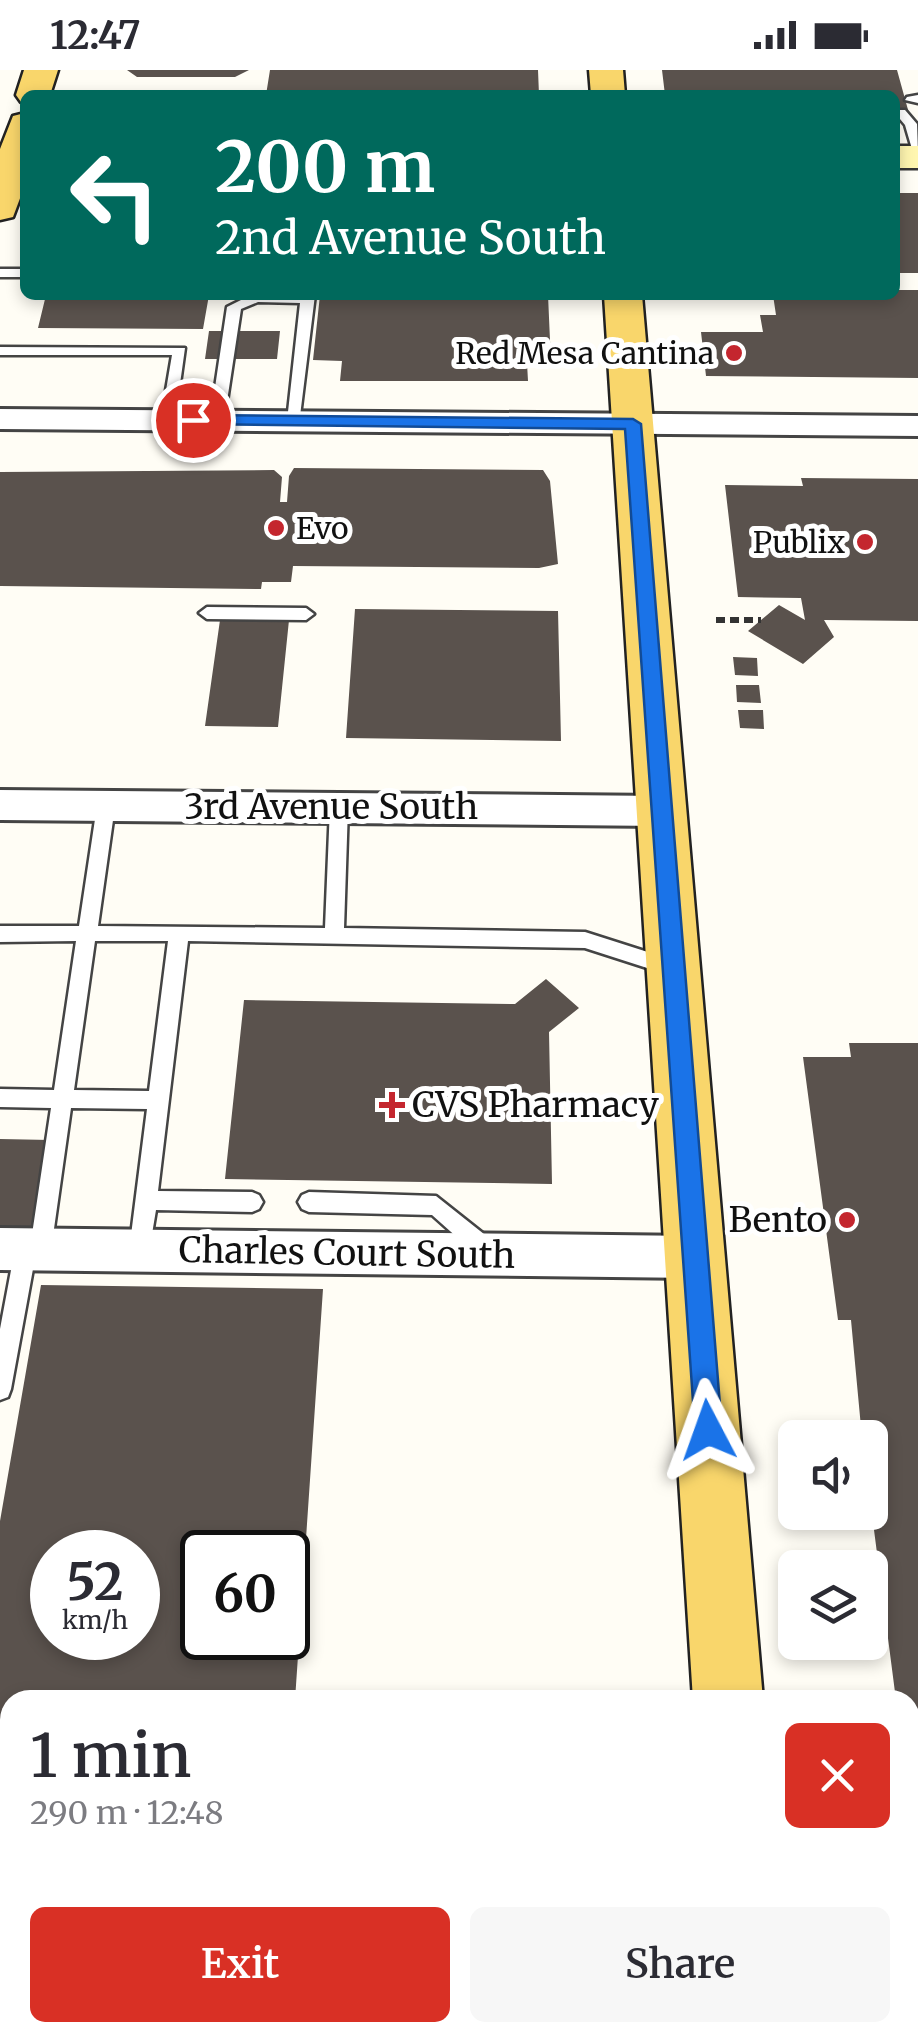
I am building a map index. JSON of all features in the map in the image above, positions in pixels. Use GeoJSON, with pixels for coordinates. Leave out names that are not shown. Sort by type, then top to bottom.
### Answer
{"type":"FeatureCollection","features":[{"type":"Feature","properties":{"kind":"main road"},"geometry":{"type":"LineString","coordinates":[[0,209],[17,142]]}},
{"type":"Feature","properties":{"kind":"main road"},"geometry":{"type":"LineString","coordinates":[[623,300],[727,1690]]}},
{"type":"Feature","properties":{"kind":"street"},"geometry":{"type":"LineString","coordinates":[[0,419],[918,426]]}},
{"type":"Feature","properties":{"kind":"street","name":"3rd Avenue South"},"geometry":{"type":"LineString","coordinates":[[0,804],[662,810]]}},
{"type":"Feature","properties":{"kind":"street","name":"Charles Court South"},"geometry":{"type":"LineString","coordinates":[[22,1250],[695,1257]]}},
{"type":"Feature","properties":{"kind":"lane"},"geometry":{"type":"LineString","coordinates":[[912,129],[918,149]]}},
{"type":"Feature","properties":{"kind":"lane"},"geometry":{"type":"LineString","coordinates":[[217,421],[234,307],[251,300]]}},
{"type":"Feature","properties":{"kind":"lane"},"geometry":{"type":"LineString","coordinates":[[294,421],[308,300]]}},
{"type":"Feature","properties":{"kind":"lane"},"geometry":{"type":"LineString","coordinates":[[0,350],[180,351],[168,420]]}},
{"type":"Feature","properties":{"kind":"lane"},"geometry":{"type":"LineString","coordinates":[[208,613],[306,614]]}},
{"type":"Feature","properties":{"kind":"lane"},"geometry":{"type":"LineString","coordinates":[[0,1389],[22,1250],[64,1099],[106,806]]}},
{"type":"Feature","properties":{"kind":"lane"},"geometry":{"type":"LineString","coordinates":[[334,936],[339,807]]}},
{"type":"Feature","properties":{"kind":"lane"},"geometry":{"type":"LineString","coordinates":[[0,934],[585,940],[674,968]]}},
{"type":"Feature","properties":{"kind":"lane"},"geometry":{"type":"LineString","coordinates":[[140,1250],[179,934]]}},
{"type":"Feature","properties":{"kind":"lane"},"geometry":{"type":"LineString","coordinates":[[0,1098],[158,1100]]}},
{"type":"Feature","properties":{"kind":"lane"},"geometry":{"type":"LineString","coordinates":[[146,1200],[252,1202]]}},
{"type":"Feature","properties":{"kind":"lane"},"geometry":{"type":"LineString","coordinates":[[309,1202],[436,1206],[493,1255]]}},
{"type":"Feature","properties":{"kind":"path"},"geometry":{"type":"LineString","coordinates":[[716,620],[762,620]]}},
{"type":"Feature","properties":{"kind":"building"},"geometry":{"type":"Polygon","coordinates":[[[127,70],[249,70],[235,77],[137,77],[127,70]]]}},
{"type":"Feature","properties":{"kind":"building"},"geometry":{"type":"Polygon","coordinates":[[[270,70],[538,70],[539,90],[267,90],[270,70]]]}},
{"type":"Feature","properties":{"kind":"building"},"geometry":{"type":"Polygon","coordinates":[[[662,70],[897,70],[910,117],[900,117],[900,90],[664,90],[662,70]]]}},
{"type":"Feature","properties":{"kind":"building"},"geometry":{"type":"Polygon","coordinates":[[[900,193],[918,193],[918,273],[900,273],[900,193]]]}},
{"type":"Feature","properties":{"kind":"building"},"geometry":{"type":"Polygon","coordinates":[[[900,290],[918,290],[918,378],[706,376],[701,332],[763,332],[760,315],[776,315],[774,300],[900,300],[900,290]]]}},
{"type":"Feature","properties":{"kind":"building"},"geometry":{"type":"Polygon","coordinates":[[[45,300],[208,300],[203,329],[38,328],[45,300]]]}},
{"type":"Feature","properties":{"kind":"building"},"geometry":{"type":"Polygon","coordinates":[[[319,300],[548,300],[551,363],[527,363],[528,381],[340,381],[342,361],[313,360],[319,300]]]}},
{"type":"Feature","properties":{"kind":"building"},"geometry":{"type":"Polygon","coordinates":[[[209,331],[280,331],[277,359],[205,359],[209,331]]]}},
{"type":"Feature","properties":{"kind":"building","name":"Evo"},"geometry":{"type":"Polygon","coordinates":[[[294,468],[543,470],[550,481],[558,564],[539,568],[293,566],[291,582],[262,582],[261,589],[0,586],[0,472],[274,470],[282,477],[280,502],[287,502],[289,476],[294,468]]]}},
{"type":"Feature","properties":{"kind":"building"},"geometry":{"type":"Polygon","coordinates":[[[801,478],[918,479],[918,621],[824,620],[834,637],[803,664],[748,631],[779,605],[805,620],[801,598],[738,597],[725,485],[803,486],[801,478]]]}},
{"type":"Feature","properties":{"kind":"building"},"geometry":{"type":"Polygon","coordinates":[[[355,609],[558,611],[561,741],[346,738],[355,609]]]}},
{"type":"Feature","properties":{"kind":"building"},"geometry":{"type":"Polygon","coordinates":[[[220,620],[289,620],[278,727],[205,726],[220,620]]]}},
{"type":"Feature","properties":{"kind":"building"},"geometry":{"type":"Polygon","coordinates":[[[733,657],[757,658],[758,676],[735,675],[733,657]]]}},
{"type":"Feature","properties":{"kind":"building"},"geometry":{"type":"Polygon","coordinates":[[[736,685],[759,685],[761,703],[737,702],[736,685]]]}},
{"type":"Feature","properties":{"kind":"building"},"geometry":{"type":"Polygon","coordinates":[[[738,710],[763,710],[764,729],[740,728],[738,710]]]}},
{"type":"Feature","properties":{"kind":"building","name":"CVS Pharmacy"},"geometry":{"type":"Polygon","coordinates":[[[546,979],[579,1008],[549,1032],[552,1184],[225,1179],[244,1000],[515,1004],[546,979]]]}},
{"type":"Feature","properties":{"kind":"building"},"geometry":{"type":"Polygon","coordinates":[[[849,1043],[918,1043],[918,1690],[895,1690],[888,1638],[888,1550],[877,1550],[874,1530],[888,1530],[888,1420],[860,1420],[851,1320],[838,1320],[803,1057],[851,1057],[849,1043]]]}},
{"type":"Feature","properties":{"kind":"building"},"geometry":{"type":"Polygon","coordinates":[[[0,1139],[50,1140],[33,1235],[0,1235],[0,1139]]]}},
{"type":"Feature","properties":{"kind":"building"},"geometry":{"type":"Polygon","coordinates":[[[41,1285],[323,1289],[307,1530],[180,1530],[180,1660],[298,1660],[296,1690],[0,1690],[0,1521],[41,1285]]]}},
{"type":"Feature","properties":{"kind":"place","name":"Red Mesa Cantina"},"geometry":{"type":"Point","coordinates":[734,353]}},
{"type":"Feature","properties":{"kind":"place","name":"Evo"},"geometry":{"type":"Point","coordinates":[276,528]}},
{"type":"Feature","properties":{"kind":"place","name":"Publix"},"geometry":{"type":"Point","coordinates":[865,542]}},
{"type":"Feature","properties":{"kind":"place","name":"CVS Pharmacy"},"geometry":{"type":"Point","coordinates":[392,1105]}},
{"type":"Feature","properties":{"kind":"place","name":"Bento"},"geometry":{"type":"Point","coordinates":[847,1220]}},
{"type":"Feature","properties":{"kind":"route"},"geometry":{"type":"LineString","coordinates":[[193,420],[633,424],[708,1430]]}}]}
